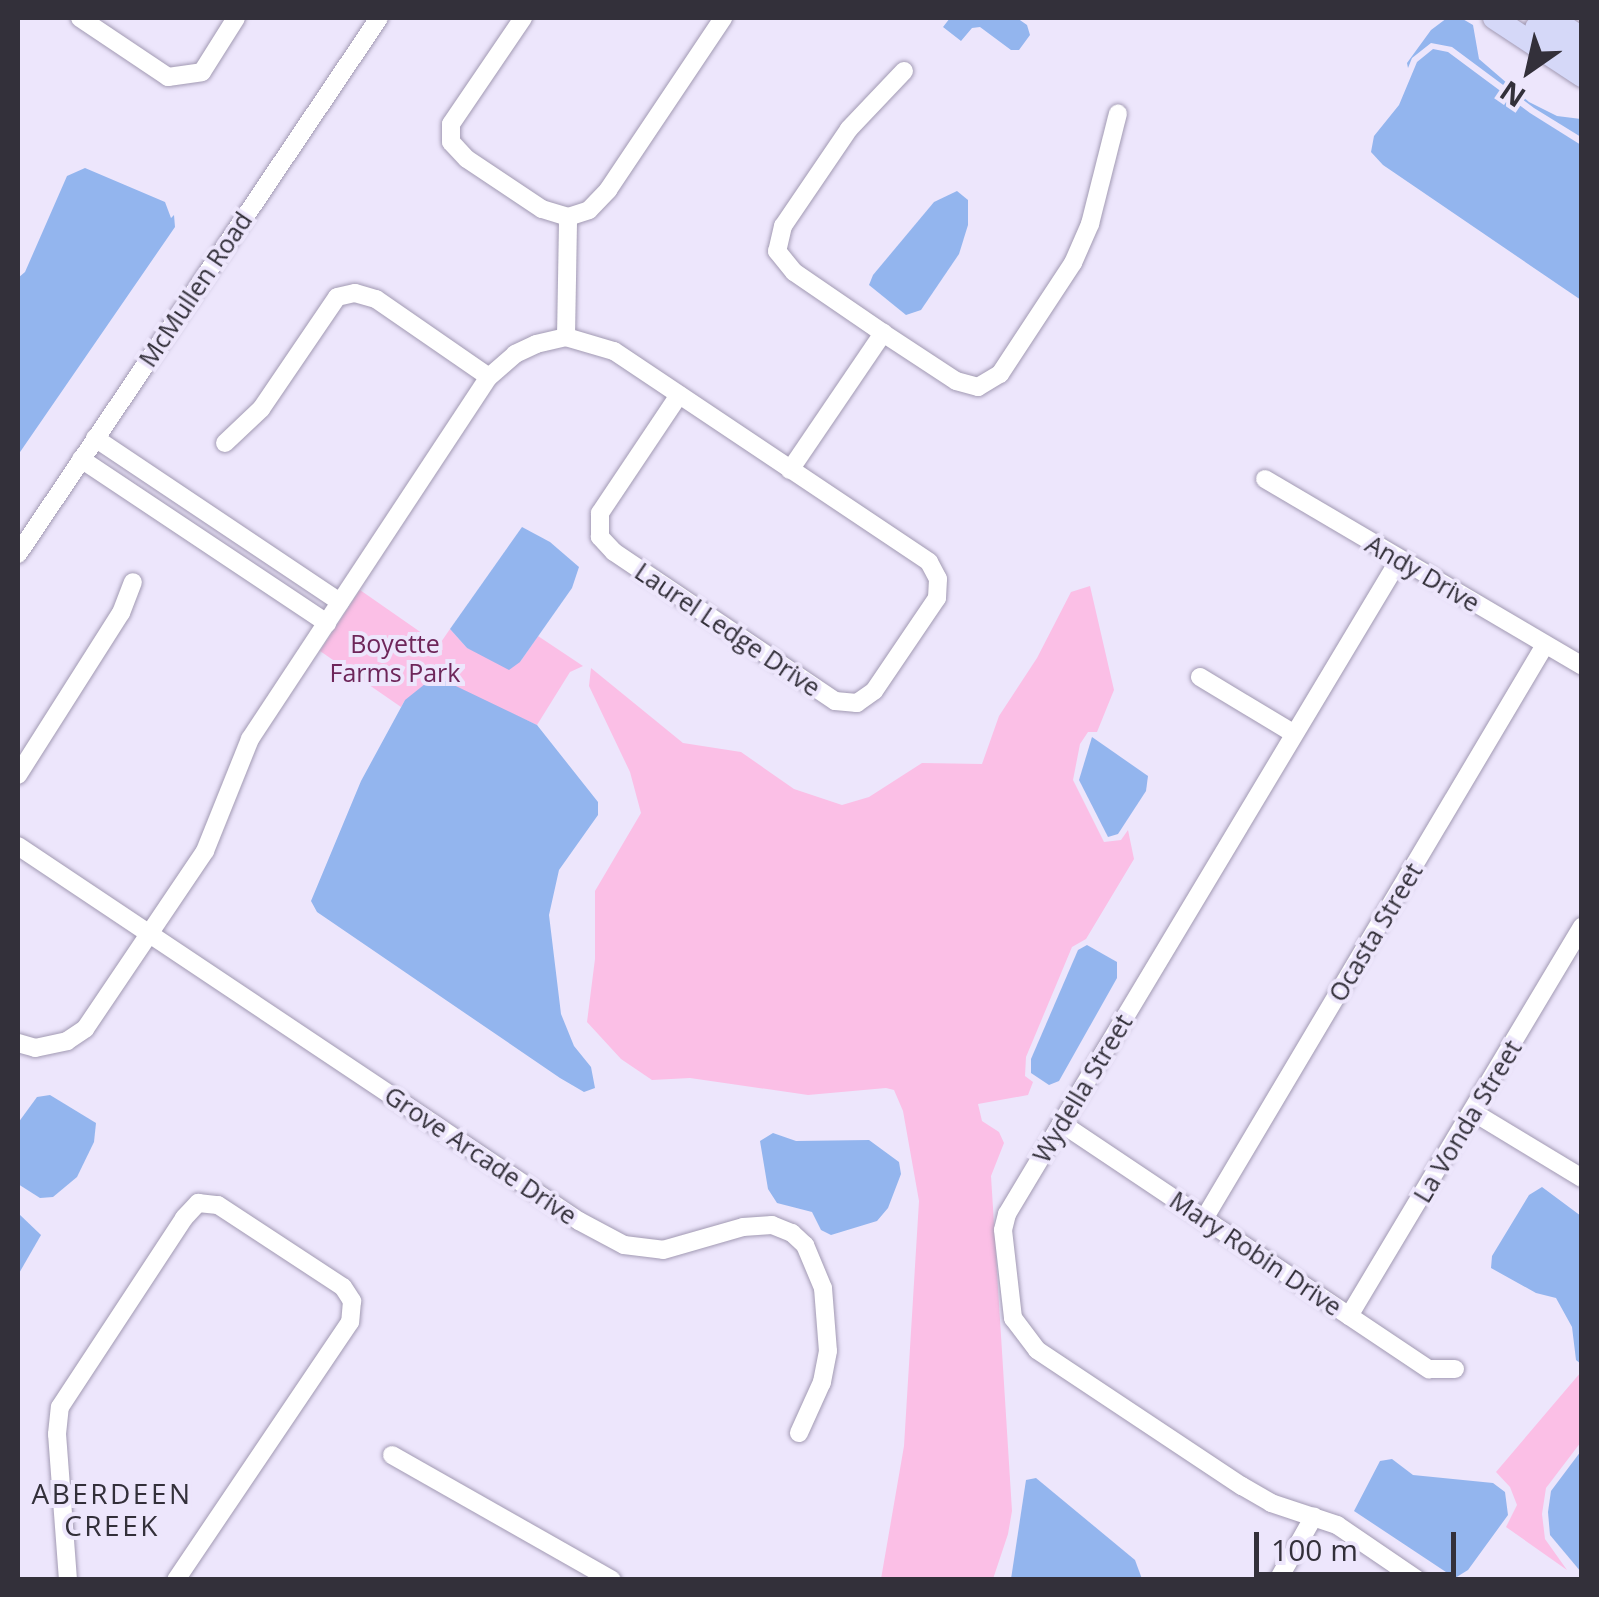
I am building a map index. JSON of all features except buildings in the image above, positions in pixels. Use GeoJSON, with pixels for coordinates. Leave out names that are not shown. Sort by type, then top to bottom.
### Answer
{"type":"FeatureCollection","features":[{"type":"Feature","properties":{"kind":"main road"},"geometry":{"type":"LineString","coordinates":[[1494,18],[1582,76]]}},
{"type":"Feature","properties":{"kind":"main road"},"geometry":{"type":"LineString","coordinates":[[1520,18],[1582,52]]}},
{"type":"Feature","properties":{"kind":"main road"},"geometry":{"type":"LineString","coordinates":[[1551,18],[1582,38]]}},
{"type":"Feature","properties":{"kind":"street"},"geometry":{"type":"LineString","coordinates":[[80,18],[168,76],[202,72],[236,18]]}},
{"type":"Feature","properties":{"kind":"street"},"geometry":{"type":"LineString","coordinates":[[523,18],[451,124],[451,142],[466,159],[542,209],[568,217],[589,210],[608,190],[723,18]]}},
{"type":"Feature","properties":{"kind":"street","name":"McMullen Road"},"geometry":{"type":"LineString","coordinates":[[18,554],[376,20]]}},
{"type":"Feature","properties":{"kind":"street"},"geometry":{"type":"LineString","coordinates":[[904,71],[849,129],[783,226],[777,251],[794,272],[883,333],[956,381],[978,388],[1000,374],[1073,264],[1090,224],[1118,114]]}},
{"type":"Feature","properties":{"kind":"street"},"geometry":{"type":"LineString","coordinates":[[18,1043],[35,1048],[67,1041],[85,1029],[205,851],[250,739],[489,377],[515,354],[566,337],[568,217]]}},
{"type":"Feature","properties":{"kind":"street"},"geometry":{"type":"LineString","coordinates":[[225,443],[262,409],[337,297],[355,293],[376,299],[489,377]]}},
{"type":"Feature","properties":{"kind":"street"},"geometry":{"type":"LineString","coordinates":[[790,470],[883,333]]}},
{"type":"Feature","properties":{"kind":"street","name":"Laurel Ledge Drive"},"geometry":{"type":"LineString","coordinates":[[566,337],[614,350],[929,562],[938,580],[938,598],[874,691],[857,703],[835,701],[614,552],[600,537],[600,513],[679,394]]}},
{"type":"Feature","properties":{"kind":"street"},"geometry":{"type":"LineString","coordinates":[[95,438],[340,602]]}},
{"type":"Feature","properties":{"kind":"street"},"geometry":{"type":"LineString","coordinates":[[81,460],[326,623]]}},
{"type":"Feature","properties":{"kind":"street","name":"Andy Drive"},"geometry":{"type":"LineString","coordinates":[[1265,479],[1582,666]]}},
{"type":"Feature","properties":{"kind":"street","name":"Wydella Street"},"geometry":{"type":"LineString","coordinates":[[1399,560],[1007,1214],[1003,1230],[1014,1318],[1037,1350],[1242,1486],[1271,1503],[1337,1525],[1418,1580]]}},
{"type":"Feature","properties":{"kind":"street"},"geometry":{"type":"LineString","coordinates":[[18,775],[122,614],[133,582]]}},
{"type":"Feature","properties":{"kind":"street","name":"Ocasta Street"},"geometry":{"type":"LineString","coordinates":[[1204,1219],[1546,644]]}},
{"type":"Feature","properties":{"kind":"street"},"geometry":{"type":"LineString","coordinates":[[1200,677],[1293,732]]}},
{"type":"Feature","properties":{"kind":"street","name":"Grove Arcade Drive"},"geometry":{"type":"LineString","coordinates":[[18,846],[579,1221],[624,1245],[663,1250],[743,1227],[772,1225],[792,1234],[806,1246],[822,1288],[828,1351],[822,1382],[798,1433]]}},
{"type":"Feature","properties":{"kind":"street","name":"La Vonda Street"},"geometry":{"type":"LineString","coordinates":[[1349,1316],[1582,926]]}},
{"type":"Feature","properties":{"kind":"street"},"geometry":{"type":"LineString","coordinates":[[1474,1112],[1582,1178]]}},
{"type":"Feature","properties":{"kind":"street","name":"Mary Robin Drive"},"geometry":{"type":"LineString","coordinates":[[1061,1123],[1429,1368],[1455,1368]]}},
{"type":"Feature","properties":{"kind":"street"},"geometry":{"type":"LineString","coordinates":[[68,1580],[58,1434],[60,1406],[184,1218],[198,1203],[218,1204],[343,1287],[352,1302],[350,1322],[176,1580]]}},
{"type":"Feature","properties":{"kind":"street"},"geometry":{"type":"LineString","coordinates":[[392,1456],[612,1580]]}},
{"type":"Feature","properties":{"kind":"street"},"geometry":{"type":"LineString","coordinates":[[1278,1580],[1314,1516]]}},
{"type":"Feature","properties":{"kind":"green space"},"geometry":{"type":"Polygon","coordinates":[[[1090,586],[1114,690],[1097,732],[1088,732],[1080,744],[1073,780],[1104,842],[1121,840],[1128,830],[1134,859],[1086,939],[1072,947],[1026,1057],[1025,1076],[1033,1082],[1028,1095],[978,1104],[982,1121],[999,1132],[1004,1143],[991,1176],[1012,1511],[1008,1534],[993,1579],[881,1579],[904,1446],[919,1201],[903,1111],[894,1090],[886,1088],[808,1095],[690,1078],[652,1080],[621,1059],[587,1022],[595,959],[595,891],[641,813],[630,772],[589,686],[591,668],[683,743],[741,752],[794,789],[842,805],[869,797],[922,763],[982,764],[999,716],[1037,658],[1071,592],[1090,586]]]}},
{"type":"Feature","properties":{"kind":"green space","name":"Boyette Farms Park"},"geometry":{"type":"Polygon","coordinates":[[[360,590],[439,645],[450,629],[467,648],[520,662],[538,636],[583,666],[570,672],[537,725],[501,709],[405,700],[401,707],[320,651],[360,590]]]}},
{"type":"Feature","properties":{"kind":"green space"},"geometry":{"type":"Polygon","coordinates":[[[1581,1372],[1581,1442],[1546,1488],[1542,1514],[1545,1539],[1567,1570],[1506,1527],[1517,1505],[1510,1487],[1496,1472],[1581,1372]]]}},
{"type":"Feature","properties":{"kind":"water"},"geometry":{"type":"Polygon","coordinates":[[[950,18],[1017,18],[1027,25],[1030,35],[1019,50],[1011,50],[980,27],[972,28],[961,41],[943,27],[950,18]]]}},
{"type":"Feature","properties":{"kind":"water"},"geometry":{"type":"Polygon","coordinates":[[[1447,18],[1461,18],[1473,25],[1479,59],[1529,102],[1557,116],[1581,119],[1581,137],[1534,108],[1452,47],[1431,43],[1412,58],[1408,68],[1407,63],[1431,30],[1447,18]]]}},
{"type":"Feature","properties":{"kind":"water"},"geometry":{"type":"Polygon","coordinates":[[[1433,49],[1448,52],[1530,113],[1581,145],[1581,300],[1383,165],[1371,152],[1374,136],[1399,105],[1417,62],[1433,49]]]}},
{"type":"Feature","properties":{"kind":"water"},"geometry":{"type":"Polygon","coordinates":[[[85,168],[165,202],[171,218],[174,215],[175,227],[18,455],[18,278],[25,272],[67,176],[85,168]]]}},
{"type":"Feature","properties":{"kind":"water"},"geometry":{"type":"Polygon","coordinates":[[[957,191],[968,200],[968,225],[959,254],[921,310],[906,315],[869,285],[873,275],[934,202],[957,191]]]}},
{"type":"Feature","properties":{"kind":"water"},"geometry":{"type":"Polygon","coordinates":[[[522,527],[550,542],[579,567],[572,588],[520,662],[509,670],[467,648],[450,629],[522,527]]]}},
{"type":"Feature","properties":{"kind":"water"},"geometry":{"type":"Polygon","coordinates":[[[435,676],[537,725],[598,802],[598,815],[559,870],[549,915],[561,1014],[574,1046],[591,1067],[595,1088],[584,1092],[560,1078],[317,912],[311,901],[361,781],[405,700],[435,676]]]}},
{"type":"Feature","properties":{"kind":"water"},"geometry":{"type":"Polygon","coordinates":[[[1092,737],[1148,776],[1146,791],[1118,834],[1108,837],[1079,780],[1092,737]]]}},
{"type":"Feature","properties":{"kind":"water"},"geometry":{"type":"Polygon","coordinates":[[[1087,945],[1117,962],[1117,978],[1059,1081],[1049,1085],[1031,1073],[1031,1059],[1078,950],[1087,945]]]}},
{"type":"Feature","properties":{"kind":"water"},"geometry":{"type":"Polygon","coordinates":[[[50,1095],[96,1123],[94,1142],[77,1177],[53,1197],[40,1198],[18,1184],[18,1123],[37,1097],[50,1095]]]}},
{"type":"Feature","properties":{"kind":"water"},"geometry":{"type":"Polygon","coordinates":[[[773,1133],[796,1141],[869,1140],[899,1162],[901,1174],[888,1208],[877,1221],[831,1235],[821,1230],[812,1212],[777,1203],[768,1189],[760,1141],[773,1133]]]}},
{"type":"Feature","properties":{"kind":"water"},"geometry":{"type":"Polygon","coordinates":[[[1542,1187],[1581,1216],[1581,1364],[1576,1360],[1572,1327],[1556,1298],[1536,1293],[1491,1268],[1492,1256],[1529,1195],[1542,1187]]]}},
{"type":"Feature","properties":{"kind":"water"},"geometry":{"type":"Polygon","coordinates":[[[18,1213],[41,1235],[18,1275],[18,1213]]]}},
{"type":"Feature","properties":{"kind":"water"},"geometry":{"type":"Polygon","coordinates":[[[1581,1451],[1581,1572],[1550,1535],[1548,1512],[1551,1491],[1581,1451]]]}},
{"type":"Feature","properties":{"kind":"water"},"geometry":{"type":"Polygon","coordinates":[[[1392,1459],[1413,1475],[1493,1483],[1505,1492],[1508,1515],[1468,1570],[1455,1578],[1354,1511],[1380,1461],[1392,1459]]]}},
{"type":"Feature","properties":{"kind":"water"},"geometry":{"type":"Polygon","coordinates":[[[1036,1478],[1135,1560],[1142,1579],[1011,1579],[1026,1480],[1036,1478]]]}},
{"type":"Feature","properties":{"kind":"district","name":"ABERDEEN CREEK"},"geometry":{"type":"Point","coordinates":[112,1509]}}]}
